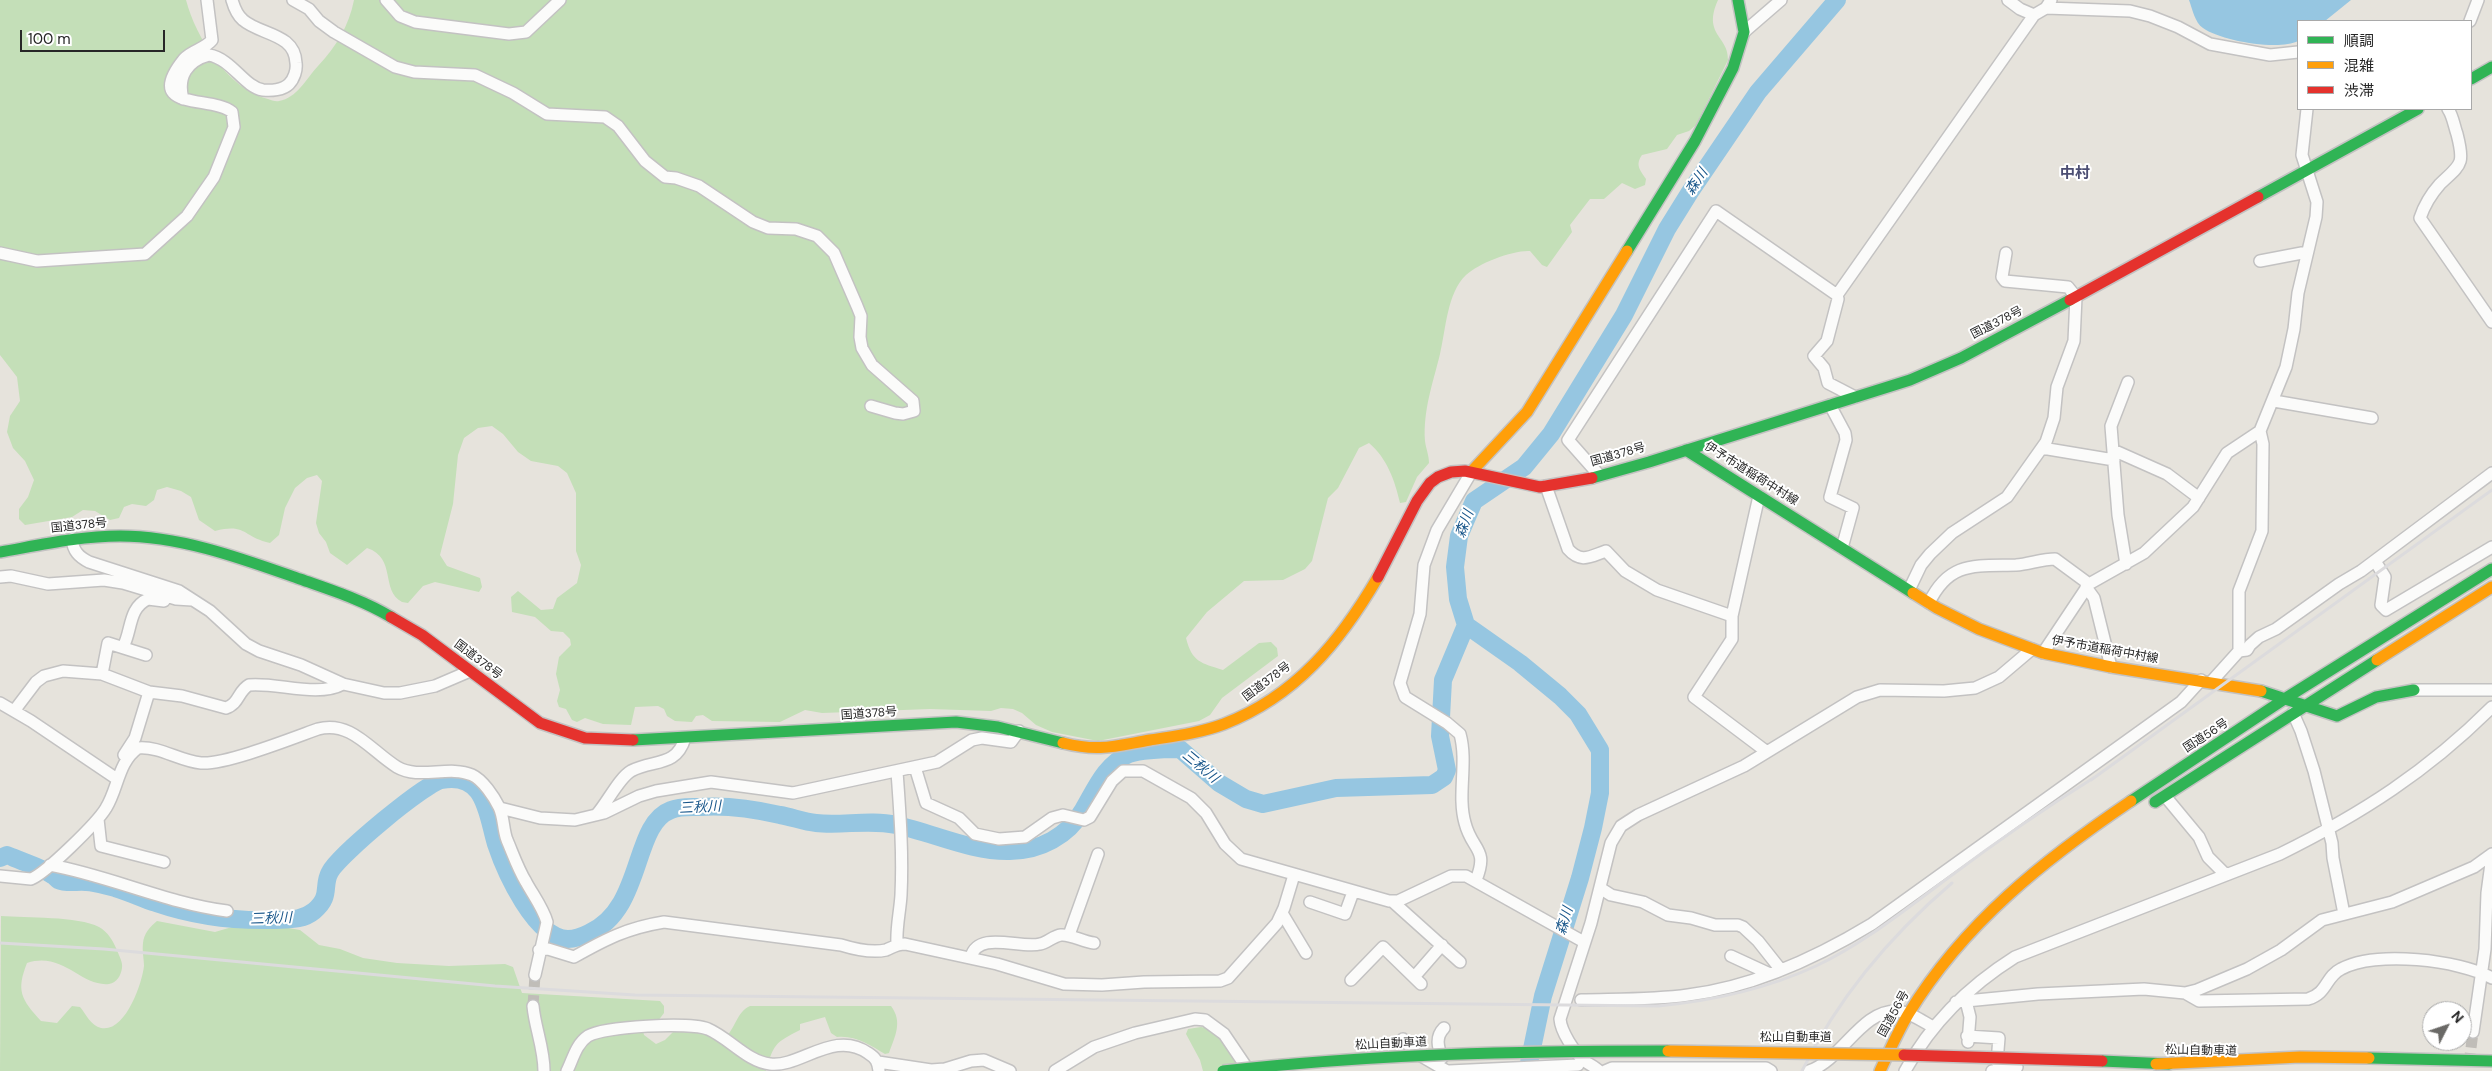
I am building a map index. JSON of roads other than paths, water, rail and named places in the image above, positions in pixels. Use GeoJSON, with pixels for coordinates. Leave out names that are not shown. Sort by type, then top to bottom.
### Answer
{"type":"FeatureCollection","features":[{"type":"Feature","properties":{"kind":"main road"},"geometry":{"type":"LineString","coordinates":[[1472,471],[1527,412],[1696,141],[1733,68],[1744,32],[1738,0]]}},
{"type":"Feature","properties":{"kind":"main road"},"geometry":{"type":"LineString","coordinates":[[2472,77],[2492,67]]}},
{"type":"Feature","properties":{"kind":"main road","name":"国道378号"},"geometry":{"type":"LineString","coordinates":[[0,552],[72,539],[140,537],[197,545],[230,554],[368,604],[422,636],[540,723],[563,732],[608,740],[684,738],[956,722],[1019,731],[1084,748],[1101,749],[1205,729],[1248,714],[1302,673],[1335,643],[1360,607],[1404,531],[1422,490],[1445,473],[1472,471],[1528,486],[1546,486],[1598,475],[1686,450],[1896,385],[1962,356],[2076,297],[2416,110]]}},
{"type":"Feature","properties":{"kind":"main road","name":"伊予市道稲荷中村線"},"geometry":{"type":"LineString","coordinates":[[1686,450],[1929,603],[1972,626],[2037,651],[2111,668],[2252,688],[2337,716],[2376,698],[2414,690]]}},
{"type":"Feature","properties":{"kind":"main road","name":"国道56号"},"geometry":{"type":"LineString","coordinates":[[1880,1071],[1908,1014],[1954,950],[1994,906],[2027,877],[2091,828],[2286,698],[2492,569]]}},
{"type":"Feature","properties":{"kind":"main road"},"geometry":{"type":"LineString","coordinates":[[2148,806],[2305,704],[2492,587]]}},
{"type":"Feature","properties":{"kind":"main road","name":"国道56号"},"geometry":{"type":"LineString","coordinates":[[1954,950],[2034,884],[2106,833]]}},
{"type":"Feature","properties":{"kind":"main road","name":"松山自動車道"},"geometry":{"type":"LineString","coordinates":[[1223,1071],[1264,1066],[1441,1055],[1603,1051],[1868,1052],[2102,1060],[2156,1064],[2302,1066],[2350,1070]]}},
{"type":"Feature","properties":{"kind":"main road"},"geometry":{"type":"LineString","coordinates":[[2156,1064],[2300,1056],[2492,1061]]}},
{"type":"Feature","properties":{"kind":"street"},"geometry":{"type":"LineString","coordinates":[[0,253],[37,261],[80,257],[138,256],[152,249],[187,216],[214,177],[234,127],[232,112],[226,107],[195,103],[183,99],[171,90],[171,82],[184,59],[212,40],[207,0]]}},
{"type":"Feature","properties":{"kind":"street"},"geometry":{"type":"LineString","coordinates":[[183,99],[181,89],[184,71],[193,61],[209,55],[225,61],[256,88],[276,90],[292,81],[297,66],[296,57],[291,48],[275,34],[242,20],[232,0]]}},
{"type":"Feature","properties":{"kind":"street"},"geometry":{"type":"LineString","coordinates":[[293,0],[309,9],[325,26],[395,67],[414,72],[475,75],[513,93],[547,114],[605,118],[618,126],[645,161],[665,178],[676,178],[699,186],[753,222],[768,228],[796,229],[817,236],[834,253],[845,283],[857,306],[860,316],[862,348],[872,365],[913,401],[915,406],[914,411],[903,414],[871,406]]}},
{"type":"Feature","properties":{"kind":"street"},"geometry":{"type":"LineString","coordinates":[[386,0],[400,16],[415,22],[509,34],[526,32],[536,25],[560,0]]}},
{"type":"Feature","properties":{"kind":"street"},"geometry":{"type":"LineString","coordinates":[[1744,32],[1781,0]]}},
{"type":"Feature","properties":{"kind":"street"},"geometry":{"type":"LineString","coordinates":[[2008,0],[2020,9],[2034,15]]}},
{"type":"Feature","properties":{"kind":"street"},"geometry":{"type":"LineString","coordinates":[[2470,20],[2478,0]]}},
{"type":"Feature","properties":{"kind":"street"},"geometry":{"type":"LineString","coordinates":[[1855,398],[1828,383],[1824,368],[1814,356],[1827,341],[1838,299],[1837,295],[2034,15],[2049,4],[2130,11],[2150,16],[2178,27],[2210,44],[2270,55],[2297,52]]}},
{"type":"Feature","properties":{"kind":"street"},"geometry":{"type":"LineString","coordinates":[[1580,1066],[1560,1026],[1560,1019],[1580,940],[1600,888],[1611,843],[1621,826],[1638,815],[1728,774],[1840,706],[1868,692],[1880,690],[1951,691],[1975,688],[2005,672],[2037,651],[2088,585],[2144,553],[2157,542],[2199,498],[2227,453],[2260,431],[2274,401],[2290,348],[2307,252],[2316,217],[2316,202],[2302,154],[2307,110]]}},
{"type":"Feature","properties":{"kind":"street"},"geometry":{"type":"LineString","coordinates":[[2449,110],[2458,141],[2460,163],[2458,169],[2440,185],[2424,208],[2420,218],[2492,322]]}},
{"type":"Feature","properties":{"kind":"street"},"geometry":{"type":"LineString","coordinates":[[1598,475],[1568,440],[1716,211],[1837,295]]}},
{"type":"Feature","properties":{"kind":"street"},"geometry":{"type":"LineString","coordinates":[[2260,262],[2307,252]]}},
{"type":"Feature","properties":{"kind":"street"},"geometry":{"type":"LineString","coordinates":[[1909,590],[1921,565],[1952,533],[2007,497],[2050,434],[2057,387],[2074,341],[2076,297],[2068,287],[2005,281],[2002,277],[2006,253]]}},
{"type":"Feature","properties":{"kind":"street"},"geometry":{"type":"LineString","coordinates":[[2126,564],[2118,515],[2111,426],[2128,382]]}},
{"type":"Feature","properties":{"kind":"street"},"geometry":{"type":"LineString","coordinates":[[2274,401],[2372,418]]}},
{"type":"Feature","properties":{"kind":"street"},"geometry":{"type":"LineString","coordinates":[[1830,405],[1845,433],[1846,440],[1830,497],[1853,508],[1842,548]]}},
{"type":"Feature","properties":{"kind":"street"},"geometry":{"type":"LineString","coordinates":[[2239,651],[2238,591],[2262,531],[2263,444],[2260,431]]}},
{"type":"Feature","properties":{"kind":"street"},"geometry":{"type":"LineString","coordinates":[[2042,448],[2113,455],[2167,474],[2199,498]]}},
{"type":"Feature","properties":{"kind":"street"},"geometry":{"type":"LineString","coordinates":[[1472,471],[1437,530],[1424,565],[1420,614],[1400,683],[1405,696],[1420,708],[1447,723],[1460,734],[1462,740],[1465,824],[1482,858],[1482,864],[1476,880]]}},
{"type":"Feature","properties":{"kind":"street"},"geometry":{"type":"LineString","coordinates":[[1581,1000],[1664,998],[1690,995],[1776,972],[1823,953],[1872,924],[2181,702],[2239,651],[2248,650],[2250,645],[2259,637],[2276,629],[2375,561],[2492,474]]}},
{"type":"Feature","properties":{"kind":"street"},"geometry":{"type":"LineString","coordinates":[[1546,486],[1568,549],[1575,555],[1586,559],[1606,551],[1625,572],[1657,590],[1732,616]]}},
{"type":"Feature","properties":{"kind":"street"},"geometry":{"type":"LineString","coordinates":[[1759,496],[1732,616],[1730,644],[1694,697],[1767,752]]}},
{"type":"Feature","properties":{"kind":"street"},"geometry":{"type":"LineString","coordinates":[[72,539],[73,547],[80,558],[168,586],[194,600],[226,623],[246,644],[259,651],[302,664],[343,684],[377,692],[400,693],[435,686],[470,671]]}},
{"type":"Feature","properties":{"kind":"street"},"geometry":{"type":"LineString","coordinates":[[2375,561],[2385,577],[2381,604],[2386,610],[2492,547]]}},
{"type":"Feature","properties":{"kind":"street"},"geometry":{"type":"LineString","coordinates":[[1929,603],[1936,589],[1949,575],[1967,567],[1979,565],[2018,565],[2054,560],[2088,585],[2094,598],[2111,668]]}},
{"type":"Feature","properties":{"kind":"street"},"geometry":{"type":"LineString","coordinates":[[0,577],[11,576],[48,584],[104,580],[123,583],[176,599]]}},
{"type":"Feature","properties":{"kind":"street"},"geometry":{"type":"LineString","coordinates":[[122,647],[128,635],[129,623],[144,600],[194,600]]}},
{"type":"Feature","properties":{"kind":"street"},"geometry":{"type":"LineString","coordinates":[[102,674],[108,643],[146,655]]}},
{"type":"Feature","properties":{"kind":"street"},"geometry":{"type":"LineString","coordinates":[[14,711],[28,690],[44,676],[63,671],[102,674],[149,692],[182,696],[226,708],[236,702],[244,687],[249,685],[336,688],[343,684]]}},
{"type":"Feature","properties":{"kind":"street"},"geometry":{"type":"LineString","coordinates":[[2414,690],[2492,690]]}},
{"type":"Feature","properties":{"kind":"street"},"geometry":{"type":"LineString","coordinates":[[124,765],[122,757],[135,738],[149,692]]}},
{"type":"Feature","properties":{"kind":"street"},"geometry":{"type":"LineString","coordinates":[[0,703],[117,779]]}},
{"type":"Feature","properties":{"kind":"street"},"geometry":{"type":"LineString","coordinates":[[1905,1071],[1933,1027],[1990,974],[2015,957],[2280,854],[2328,830],[2405,783],[2442,754],[2492,707]]}},
{"type":"Feature","properties":{"kind":"street"},"geometry":{"type":"LineString","coordinates":[[2292,713],[2301,731],[2314,771],[2328,830],[2344,914]]}},
{"type":"Feature","properties":{"kind":"street"},"geometry":{"type":"LineString","coordinates":[[0,876],[34,878],[48,866],[98,819],[107,807],[124,765],[132,752],[138,748],[154,749],[192,761],[212,762],[330,726],[350,731],[398,768],[473,775],[481,782],[500,808],[506,838],[525,881],[547,922],[535,975]]}},
{"type":"Feature","properties":{"kind":"street"},"geometry":{"type":"LineString","coordinates":[[500,808],[540,818],[575,820],[596,815],[639,796],[681,786],[711,782],[793,793],[915,767],[948,757],[972,740],[982,738],[1011,742],[1019,731]]}},
{"type":"Feature","properties":{"kind":"street"},"geometry":{"type":"LineString","coordinates":[[596,815],[624,777],[641,767],[671,758],[681,749],[684,738]]}},
{"type":"Feature","properties":{"kind":"street"},"geometry":{"type":"LineString","coordinates":[[915,767],[926,802],[959,818],[975,834],[999,839],[1025,837],[1052,818],[1063,814],[1084,820],[1090,817],[1112,781],[1123,770],[1143,771],[1192,798],[1206,813],[1226,844],[1241,859],[1294,876],[1323,881],[1353,892],[1392,901],[1451,876],[1466,876],[1560,927],[1580,940]]}},
{"type":"Feature","properties":{"kind":"street"},"geometry":{"type":"LineString","coordinates":[[897,772],[901,833],[901,896],[896,924],[897,944]]}},
{"type":"Feature","properties":{"kind":"street"},"geometry":{"type":"LineString","coordinates":[[2165,796],[2199,837],[2208,857],[2225,874]]}},
{"type":"Feature","properties":{"kind":"street"},"geometry":{"type":"LineString","coordinates":[[98,819],[101,846],[164,862]]}},
{"type":"Feature","properties":{"kind":"street"},"geometry":{"type":"LineString","coordinates":[[1069,936],[1098,854]]}},
{"type":"Feature","properties":{"kind":"street"},"geometry":{"type":"LineString","coordinates":[[1962,1002],[2038,994],[2144,989],[2185,993],[2214,984],[2247,969],[2281,950],[2322,920],[2392,902],[2474,867],[2492,855]]}},
{"type":"Feature","properties":{"kind":"street"},"geometry":{"type":"LineString","coordinates":[[2473,1032],[2480,971],[2489,940],[2492,855]]}},
{"type":"Feature","properties":{"kind":"street"},"geometry":{"type":"LineString","coordinates":[[48,866],[86,871],[160,896],[227,911]]}},
{"type":"Feature","properties":{"kind":"street"},"geometry":{"type":"LineString","coordinates":[[540,950],[548,949],[574,957],[610,937],[642,926],[664,922],[841,944],[855,949],[885,950],[897,944],[971,957],[1064,984],[1102,985],[1144,982],[1220,981],[1228,978],[1277,923],[1294,876]]}},
{"type":"Feature","properties":{"kind":"street"},"geometry":{"type":"LineString","coordinates":[[1600,888],[1612,895],[1643,902],[1668,915],[1691,918],[1715,925],[1738,925],[1744,927],[1758,941],[1776,972]]}},
{"type":"Feature","properties":{"kind":"street"},"geometry":{"type":"LineString","coordinates":[[1310,902],[1344,914],[1353,892]]}},
{"type":"Feature","properties":{"kind":"street"},"geometry":{"type":"LineString","coordinates":[[1392,901],[1460,962]]}},
{"type":"Feature","properties":{"kind":"street"},"geometry":{"type":"LineString","coordinates":[[1282,913],[1306,953]]}},
{"type":"Feature","properties":{"kind":"street"},"geometry":{"type":"LineString","coordinates":[[971,957],[975,947],[981,944],[1012,942],[1040,944],[1060,935],[1069,936],[1082,942],[1094,943]]}},
{"type":"Feature","properties":{"kind":"street"},"geometry":{"type":"LineString","coordinates":[[1350,980],[1383,948],[1418,980],[1442,945]]}},
{"type":"Feature","properties":{"kind":"street"},"geometry":{"type":"LineString","coordinates":[[1731,956],[1776,972]]}},
{"type":"Feature","properties":{"kind":"street"},"geometry":{"type":"LineString","coordinates":[[2185,993],[2199,1001],[2308,999],[2323,992],[2330,980],[2341,969],[2386,958],[2417,960],[2480,971],[2492,978]]}},
{"type":"Feature","properties":{"kind":"street"},"geometry":{"type":"LineString","coordinates":[[1962,1002],[1970,1017],[1968,1040],[1998,1038],[1994,1070],[2046,1068],[2111,1071]]}},
{"type":"Feature","properties":{"kind":"street"},"geometry":{"type":"LineString","coordinates":[[533,1006],[534,1019],[544,1054],[544,1071]]}},
{"type":"Feature","properties":{"kind":"street"},"geometry":{"type":"LineString","coordinates":[[1809,1071],[1828,1063],[1869,1021],[1877,1017],[1897,1011],[1908,1014],[1933,1027]]}},
{"type":"Feature","properties":{"kind":"street"},"geometry":{"type":"LineString","coordinates":[[1055,1071],[1094,1046],[1135,1033],[1195,1020],[1205,1020],[1224,1034],[1249,1071]]}},
{"type":"Feature","properties":{"kind":"street"},"geometry":{"type":"LineString","coordinates":[[566,1071],[575,1052],[588,1036],[597,1033],[651,1026],[684,1025],[698,1026],[709,1030],[762,1063],[778,1065],[832,1046],[863,1049],[879,1067],[931,1070],[945,1069],[971,1061],[984,1060],[1010,1071]]}},
{"type":"Feature","properties":{"kind":"street"},"geometry":{"type":"LineString","coordinates":[[1444,1028],[1438,1037],[1437,1046],[1448,1071]]}},
{"type":"Feature","properties":{"kind":"street"},"geometry":{"type":"LineString","coordinates":[[1403,1039],[1416,1052],[1448,1071],[1592,1064],[1600,1071]]}},
{"type":"Feature","properties":{"kind":"street"},"geometry":{"type":"LineString","coordinates":[[1605,1071],[1612,1068],[1766,1068],[1771,1071]]}},
{"type":"Feature","properties":{"kind":"water"},"geometry":{"type":"Polygon","coordinates":[[[2189,0],[2351,0],[2326,20],[2297,20],[2297,41],[2289,44],[2264,45],[2223,37],[2211,33],[2200,26],[2189,0]]]}},
{"type":"Feature","properties":{"kind":"waterway","name":"森川"},"geometry":{"type":"LineString","coordinates":[[1529,1063],[1543,996],[1580,878],[1593,828],[1600,793],[1600,750],[1578,714],[1560,696],[1520,663],[1466,625],[1458,599],[1455,567],[1459,536],[1474,501],[1524,467],[1551,434],[1624,315],[1667,229],[1690,192],[1758,92],[1837,0]]}},
{"type":"Feature","properties":{"kind":"waterway","name":"三秋川"},"geometry":{"type":"LineString","coordinates":[[0,858],[7,855],[43,870],[61,881],[100,884],[170,908],[199,914],[243,920],[299,918],[320,906],[325,896],[330,872],[365,836],[401,806],[433,784],[442,780],[457,779],[468,783],[476,789],[482,798],[506,870],[523,902],[544,928],[556,936],[568,939],[589,933],[607,921],[620,906],[649,832],[659,818],[678,808],[740,808],[816,823],[886,823],[967,845],[1010,851],[1042,845],[1061,834],[1077,819],[1102,778],[1113,764],[1129,754],[1140,752],[1180,749],[1219,783],[1246,799],[1263,804],[1336,788],[1432,785],[1444,777],[1447,770],[1440,736],[1443,680],[1466,625]]}},
{"type":"Feature","properties":{"kind":"tunnel"},"geometry":{"type":"LineString","coordinates":[[533,1006],[535,975]]}},
{"type":"Feature","properties":{"kind":"tunnel"},"geometry":{"type":"LineString","coordinates":[[2469,1064],[2473,1032]]}},
{"type":"Feature","properties":{"kind":"railway"},"geometry":{"type":"LineString","coordinates":[[2091,780],[2492,490]]}},
{"type":"Feature","properties":{"kind":"railway"},"geometry":{"type":"LineString","coordinates":[[0,943],[104,949],[495,986],[635,995],[1658,1006],[1738,993],[1778,981],[1816,966],[1851,947],[1884,925],[2002,838],[2095,777]]}},
{"type":"Feature","properties":{"kind":"railway"},"geometry":{"type":"LineString","coordinates":[[1802,1071],[1832,1018],[1868,969],[1908,924],[1952,883]]}},
{"type":"Feature","properties":{"kind":"district","name":"中村"},"geometry":{"type":"Point","coordinates":[2075,174]}}]}
